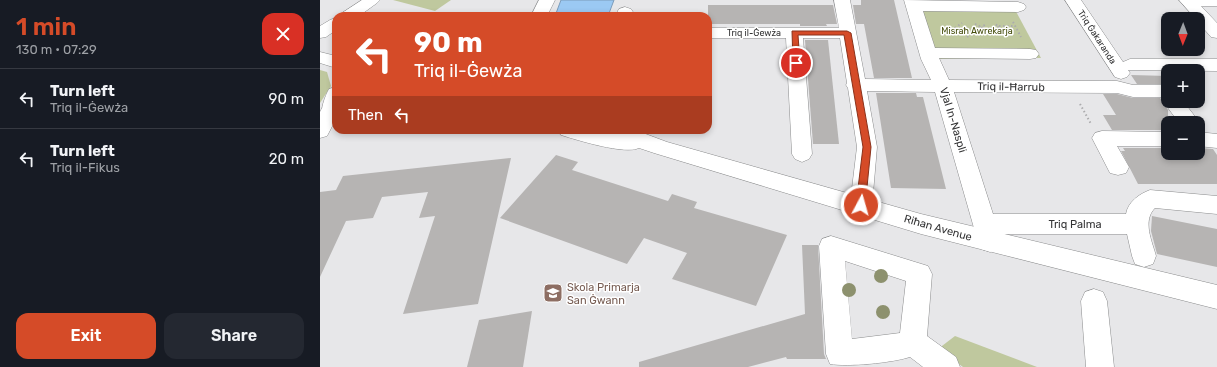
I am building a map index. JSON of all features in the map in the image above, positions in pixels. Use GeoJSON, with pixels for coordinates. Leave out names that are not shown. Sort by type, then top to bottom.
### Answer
{"type":"FeatureCollection","features":[{"type":"Feature","properties":{"kind":"street"},"geometry":{"type":"LineString","coordinates":[[354,12],[372,0]]}},
{"type":"Feature","properties":{"kind":"street"},"geometry":{"type":"LineString","coordinates":[[541,12],[547,0]]}},
{"type":"Feature","properties":{"kind":"street"},"geometry":{"type":"LineString","coordinates":[[842,0],[855,85],[867,147],[861,205]]}},
{"type":"Feature","properties":{"kind":"street","name":"Triq Ġakaranda"},"geometry":{"type":"LineString","coordinates":[[1073,0],[1126,69],[1217,65]]}},
{"type":"Feature","properties":{"kind":"street"},"geometry":{"type":"LineString","coordinates":[[1187,0],[1215,1]]}},
{"type":"Feature","properties":{"kind":"street"},"geometry":{"type":"LineString","coordinates":[[1187,0],[1217,33]]}},
{"type":"Feature","properties":{"kind":"street"},"geometry":{"type":"LineString","coordinates":[[913,3],[1018,7]]}},
{"type":"Feature","properties":{"kind":"street","name":"Vjal In-Naspli"},"geometry":{"type":"LineString","coordinates":[[913,3],[929,53],[943,86],[987,233]]}},
{"type":"Feature","properties":{"kind":"street"},"geometry":{"type":"LineString","coordinates":[[320,33],[332,26]]}},
{"type":"Feature","properties":{"kind":"street","name":"Triq il-Ġewża"},"geometry":{"type":"LineString","coordinates":[[712,33],[847,33]]}},
{"type":"Feature","properties":{"kind":"street"},"geometry":{"type":"LineString","coordinates":[[794,33],[802,154]]}},
{"type":"Feature","properties":{"kind":"street"},"geometry":{"type":"LineString","coordinates":[[320,42],[332,46]]}},
{"type":"Feature","properties":{"kind":"street"},"geometry":{"type":"LineString","coordinates":[[929,53],[1030,54]]}},
{"type":"Feature","properties":{"kind":"street"},"geometry":{"type":"LineString","coordinates":[[320,57],[332,61]]}},
{"type":"Feature","properties":{"kind":"street","name":"Triq il-Ħarrub"},"geometry":{"type":"LineString","coordinates":[[855,85],[1071,88],[1116,87],[1133,91],[1161,94]]}},
{"type":"Feature","properties":{"kind":"street"},"geometry":{"type":"LineString","coordinates":[[326,119],[332,103]]}},
{"type":"Feature","properties":{"kind":"street","name":"Riħan Avenue"},"geometry":{"type":"LineString","coordinates":[[582,134],[661,148]]}},
{"type":"Feature","properties":{"kind":"street","name":"Riħan Avenue"},"geometry":{"type":"LineString","coordinates":[[624,134],[661,148],[861,205],[987,233],[1217,297]]}},
{"type":"Feature","properties":{"kind":"street"},"geometry":{"type":"LineString","coordinates":[[1118,167],[1102,138],[1161,139]]}},
{"type":"Feature","properties":{"kind":"street"},"geometry":{"type":"LineString","coordinates":[[1144,256],[1136,224],[1138,210],[1150,199],[1217,205]]}},
{"type":"Feature","properties":{"kind":"street","name":"Triq Palma"},"geometry":{"type":"LineString","coordinates":[[987,233],[1136,224]]}},
{"type":"Feature","properties":{"kind":"street"},"geometry":{"type":"LineString","coordinates":[[1094,301],[1100,367]]}},
{"type":"Feature","properties":{"kind":"street"},"geometry":{"type":"LineString","coordinates":[[902,352],[946,367]]}},
{"type":"Feature","properties":{"kind":"path"},"geometry":{"type":"LineString","coordinates":[[964,39],[990,21],[999,26],[1015,26]]}},
{"type":"Feature","properties":{"kind":"path"},"geometry":{"type":"LineString","coordinates":[[971,22],[995,32],[999,26]]}},
{"type":"Feature","properties":{"kind":"path"},"geometry":{"type":"LineString","coordinates":[[1071,88],[1098,138],[1102,138]]}},
{"type":"Feature","properties":{"kind":"green space"},"geometry":{"type":"Polygon","coordinates":[[[393,0],[451,0],[435,11],[393,0]]]}},
{"type":"Feature","properties":{"kind":"green space","name":"Misraħ Awrekarja"},"geometry":{"type":"Polygon","coordinates":[[[932,4],[1012,4],[1041,58],[930,59],[916,12],[932,4]]]}},
{"type":"Feature","properties":{"kind":"green space"},"geometry":{"type":"Polygon","coordinates":[[[320,70],[327,72],[331,86],[320,103],[320,70]]]}},
{"type":"Feature","properties":{"kind":"green space"},"geometry":{"type":"Polygon","coordinates":[[[955,336],[1037,367],[963,367],[938,349],[955,336]]]}},
{"type":"Feature","properties":{"kind":"water"},"geometry":{"type":"Polygon","coordinates":[[[561,0],[614,0],[610,12],[556,12],[561,0]]]}},
{"type":"Feature","properties":{"kind":"building"},"geometry":{"type":"Polygon","coordinates":[[[861,0],[894,0],[912,78],[874,78],[864,24],[856,24],[853,5],[861,5],[861,0]]]}},
{"type":"Feature","properties":{"kind":"building"},"geometry":{"type":"Polygon","coordinates":[[[708,5],[833,5],[837,24],[826,24],[827,26],[800,26],[800,24],[712,24],[712,12],[708,12],[708,5]]]}},
{"type":"Feature","properties":{"kind":"building"},"geometry":{"type":"Polygon","coordinates":[[[805,40],[828,40],[839,144],[813,144],[805,40]]]}},
{"type":"Feature","properties":{"kind":"building"},"geometry":{"type":"Polygon","coordinates":[[[1131,75],[1161,76],[1161,84],[1137,84],[1131,75]]]}},
{"type":"Feature","properties":{"kind":"building"},"geometry":{"type":"Polygon","coordinates":[[[876,93],[916,93],[917,97],[923,97],[946,189],[891,188],[876,93]]]}},
{"type":"Feature","properties":{"kind":"building"},"geometry":{"type":"Polygon","coordinates":[[[1103,94],[1117,94],[1133,98],[1160,98],[1161,108],[1166,108],[1168,110],[1168,116],[1161,116],[1161,130],[1112,130],[1103,115],[1116,115],[1103,94]]]}},
{"type":"Feature","properties":{"kind":"building"},"geometry":{"type":"Polygon","coordinates":[[[1123,148],[1161,148],[1161,160],[1205,160],[1205,148],[1213,149],[1217,155],[1217,184],[1138,184],[1121,151],[1125,151],[1123,148]]]}},
{"type":"Feature","properties":{"kind":"building"},"geometry":{"type":"Polygon","coordinates":[[[556,155],[578,162],[572,170],[668,201],[672,194],[697,202],[694,208],[787,235],[756,306],[672,279],[687,253],[644,238],[627,264],[500,218],[556,155]]]}},
{"type":"Feature","properties":{"kind":"building"},"geometry":{"type":"Polygon","coordinates":[[[511,158],[478,304],[403,314],[435,216],[419,218],[428,192],[382,197],[373,218],[346,221],[320,277],[320,192],[336,190],[343,176],[511,158]]]}},
{"type":"Feature","properties":{"kind":"building"},"geometry":{"type":"Polygon","coordinates":[[[1152,216],[1217,229],[1217,267],[1157,254],[1151,231],[1152,216]]]}},
{"type":"Feature","properties":{"kind":"building"},"geometry":{"type":"Polygon","coordinates":[[[802,245],[818,245],[824,354],[826,359],[787,359],[786,357],[748,367],[639,367],[639,362],[805,314],[802,245]]]}},
{"type":"Feature","properties":{"kind":"building"},"geometry":{"type":"Polygon","coordinates":[[[532,311],[523,367],[467,367],[479,320],[532,311]]]}},
{"type":"Feature","properties":{"kind":"place","name":"Skola Primarja San Ġwann"},"geometry":{"type":"Point","coordinates":[553,293]}},
{"type":"Feature","properties":{"kind":"route"},"geometry":{"type":"LineString","coordinates":[[796,63],[794,33],[847,33],[867,147],[861,205]]}}]}
